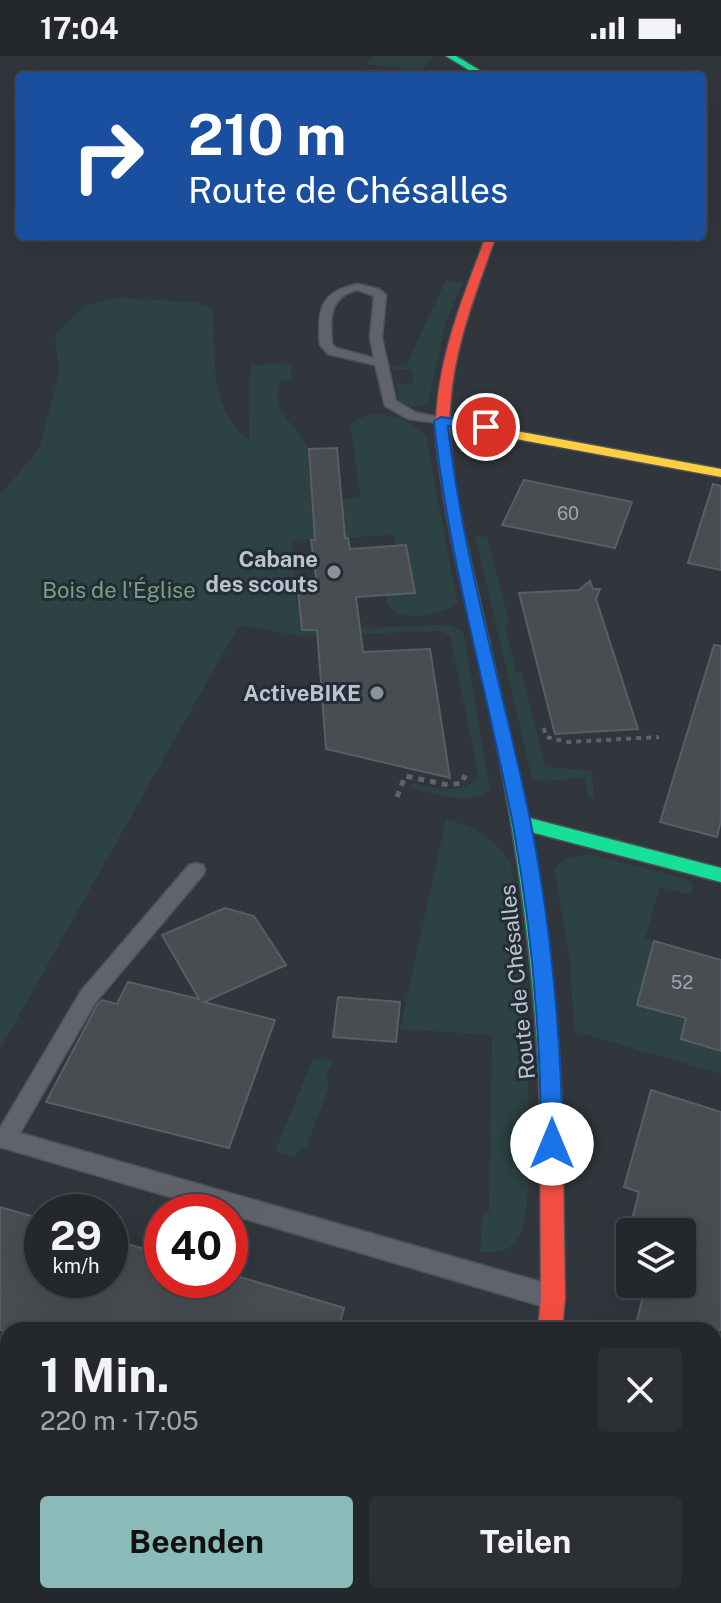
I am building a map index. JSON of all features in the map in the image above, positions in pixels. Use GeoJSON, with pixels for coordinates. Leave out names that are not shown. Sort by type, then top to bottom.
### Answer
{"type":"FeatureCollection","features":[{"type":"Feature","properties":{"kind":"street"},"geometry":{"type":"LineString","coordinates":[[450,56],[478,72]]}},
{"type":"Feature","properties":{"kind":"street","name":"Route de Chésalles"},"geometry":{"type":"LineString","coordinates":[[490,240],[446,365],[441,421],[449,496],[537,908],[551,1051],[551,1322]]}},
{"type":"Feature","properties":{"kind":"street"},"geometry":{"type":"LineString","coordinates":[[441,421],[721,473]]}},
{"type":"Feature","properties":{"kind":"street"},"geometry":{"type":"LineString","coordinates":[[521,823],[721,875]]}},
{"type":"Feature","properties":{"kind":"lane"},"geometry":{"type":"LineString","coordinates":[[381,363],[332,351],[326,345],[327,308],[333,296],[341,290],[367,288],[380,295],[376,338],[390,403],[413,416],[441,421]]}},
{"type":"Feature","properties":{"kind":"lane"},"geometry":{"type":"LineString","coordinates":[[196,870],[88,997],[5,1139],[553,1298]]}},
{"type":"Feature","properties":{"kind":"path"},"geometry":{"type":"LineString","coordinates":[[544,728],[546,737],[568,742],[659,737]]}},
{"type":"Feature","properties":{"kind":"path"},"geometry":{"type":"LineString","coordinates":[[397,797],[405,776],[448,785],[462,783],[465,775]]}},
{"type":"Feature","properties":{"kind":"green space"},"geometry":{"type":"Polygon","coordinates":[[[373,56],[432,58],[421,71],[365,64],[373,56]]]}},
{"type":"Feature","properties":{"kind":"green space"},"geometry":{"type":"Polygon","coordinates":[[[446,280],[463,282],[446,321],[429,400],[424,405],[409,407],[399,401],[396,384],[413,383],[411,369],[393,369],[392,366],[406,365],[446,280]]]}},
{"type":"Feature","properties":{"kind":"green space","name":"Bois de l'Église"},"geometry":{"type":"Polygon","coordinates":[[[118,298],[193,302],[212,307],[216,378],[220,395],[235,426],[249,441],[250,365],[291,364],[292,380],[282,380],[278,401],[309,451],[313,501],[361,498],[350,425],[359,419],[369,415],[389,415],[426,435],[457,603],[435,613],[418,616],[391,609],[384,587],[404,585],[393,535],[292,541],[296,606],[300,606],[302,630],[449,625],[463,631],[490,789],[461,798],[409,788],[412,783],[438,788],[463,787],[479,778],[450,635],[439,631],[302,636],[239,625],[0,1049],[0,495],[39,449],[59,374],[55,335],[85,306],[118,298]]]}},
{"type":"Feature","properties":{"kind":"green space"},"geometry":{"type":"Polygon","coordinates":[[[475,535],[487,537],[510,625],[505,626],[516,672],[522,673],[545,767],[589,770],[592,773],[594,798],[589,798],[584,778],[540,781],[532,778],[475,535]]]}},
{"type":"Feature","properties":{"kind":"green space"},"geometry":{"type":"Polygon","coordinates":[[[446,819],[483,834],[511,862],[529,1062],[523,1061],[528,1076],[528,1184],[524,1224],[519,1237],[512,1246],[497,1252],[480,1252],[483,1213],[489,1214],[492,1035],[400,1029],[446,819]]]}},
{"type":"Feature","properties":{"kind":"green space"},"geometry":{"type":"Polygon","coordinates":[[[589,854],[689,880],[693,887],[691,895],[660,887],[645,938],[654,941],[637,1004],[686,1018],[681,1039],[721,1051],[721,1074],[574,1031],[570,963],[554,868],[568,858],[589,854]]]}},
{"type":"Feature","properties":{"kind":"green space"},"geometry":{"type":"Polygon","coordinates":[[[313,1059],[333,1060],[326,1077],[329,1086],[307,1146],[298,1150],[295,1158],[275,1151],[313,1059]]]}},
{"type":"Feature","properties":{"kind":"building"},"geometry":{"type":"Polygon","coordinates":[[[337,448],[345,538],[348,538],[350,549],[406,545],[415,593],[356,597],[363,652],[430,649],[450,778],[326,749],[317,630],[302,630],[298,592],[318,592],[311,540],[315,540],[309,449],[337,448]]]}},
{"type":"Feature","properties":{"kind":"building"},"geometry":{"type":"Polygon","coordinates":[[[524,480],[632,502],[615,548],[502,525],[524,480]]]}},
{"type":"Feature","properties":{"kind":"building"},"geometry":{"type":"Polygon","coordinates":[[[713,484],[721,486],[721,570],[688,563],[713,484]]]}},
{"type":"Feature","properties":{"kind":"building"},"geometry":{"type":"Polygon","coordinates":[[[590,581],[593,589],[600,589],[596,599],[638,729],[555,734],[519,593],[579,590],[590,581]]]}},
{"type":"Feature","properties":{"kind":"building"},"geometry":{"type":"Polygon","coordinates":[[[714,645],[721,646],[721,820],[717,837],[660,822],[714,645]]]}},
{"type":"Feature","properties":{"kind":"building"},"geometry":{"type":"Polygon","coordinates":[[[225,908],[254,916],[286,965],[204,1002],[275,1020],[229,1148],[46,1102],[97,1005],[102,1000],[117,1004],[128,982],[199,999],[162,935],[225,908]]]}},
{"type":"Feature","properties":{"kind":"building"},"geometry":{"type":"Polygon","coordinates":[[[654,941],[721,960],[721,1051],[681,1039],[686,1018],[637,1005],[654,941]]]}},
{"type":"Feature","properties":{"kind":"building"},"geometry":{"type":"Polygon","coordinates":[[[338,997],[400,1002],[396,1042],[333,1037],[338,997]]]}},
{"type":"Feature","properties":{"kind":"building"},"geometry":{"type":"Polygon","coordinates":[[[651,1090],[721,1112],[721,1322],[637,1320],[642,1298],[696,1298],[696,1218],[632,1218],[639,1192],[624,1187],[651,1090]]]}},
{"type":"Feature","properties":{"kind":"building"},"geometry":{"type":"Polygon","coordinates":[[[0,1207],[24,1214],[24,1298],[128,1298],[128,1244],[144,1249],[144,1298],[248,1298],[248,1279],[344,1308],[340,1322],[0,1322],[0,1207]]]}},
{"type":"Feature","properties":{"kind":"traffic: fast"},"geometry":{"type":"LineString","coordinates":[[450,56],[478,72]]}},
{"type":"Feature","properties":{"kind":"traffic: fast"},"geometry":{"type":"LineString","coordinates":[[443,439],[449,496],[500,723],[530,875],[541,952],[551,1106]]}},
{"type":"Feature","properties":{"kind":"traffic: fast"},"geometry":{"type":"LineString","coordinates":[[521,823],[721,875]]}},
{"type":"Feature","properties":{"kind":"traffic: slow"},"geometry":{"type":"LineString","coordinates":[[441,421],[721,473]]}},
{"type":"Feature","properties":{"kind":"traffic: jam"},"geometry":{"type":"LineString","coordinates":[[443,439],[442,413],[449,361],[490,240]]}},
{"type":"Feature","properties":{"kind":"traffic: jam"},"geometry":{"type":"LineString","coordinates":[[551,1106],[551,1322]]}},
{"type":"Feature","properties":{"kind":"place","name":"Cabane des scouts"},"geometry":{"type":"Point","coordinates":[334,572]}},
{"type":"Feature","properties":{"kind":"place","name":"ActiveBIKE"},"geometry":{"type":"Point","coordinates":[377,693]}},
{"type":"Feature","properties":{"kind":"route"},"geometry":{"type":"LineString","coordinates":[[486,427],[441,421],[449,496],[537,908],[551,1051],[552,1144]]}}]}
